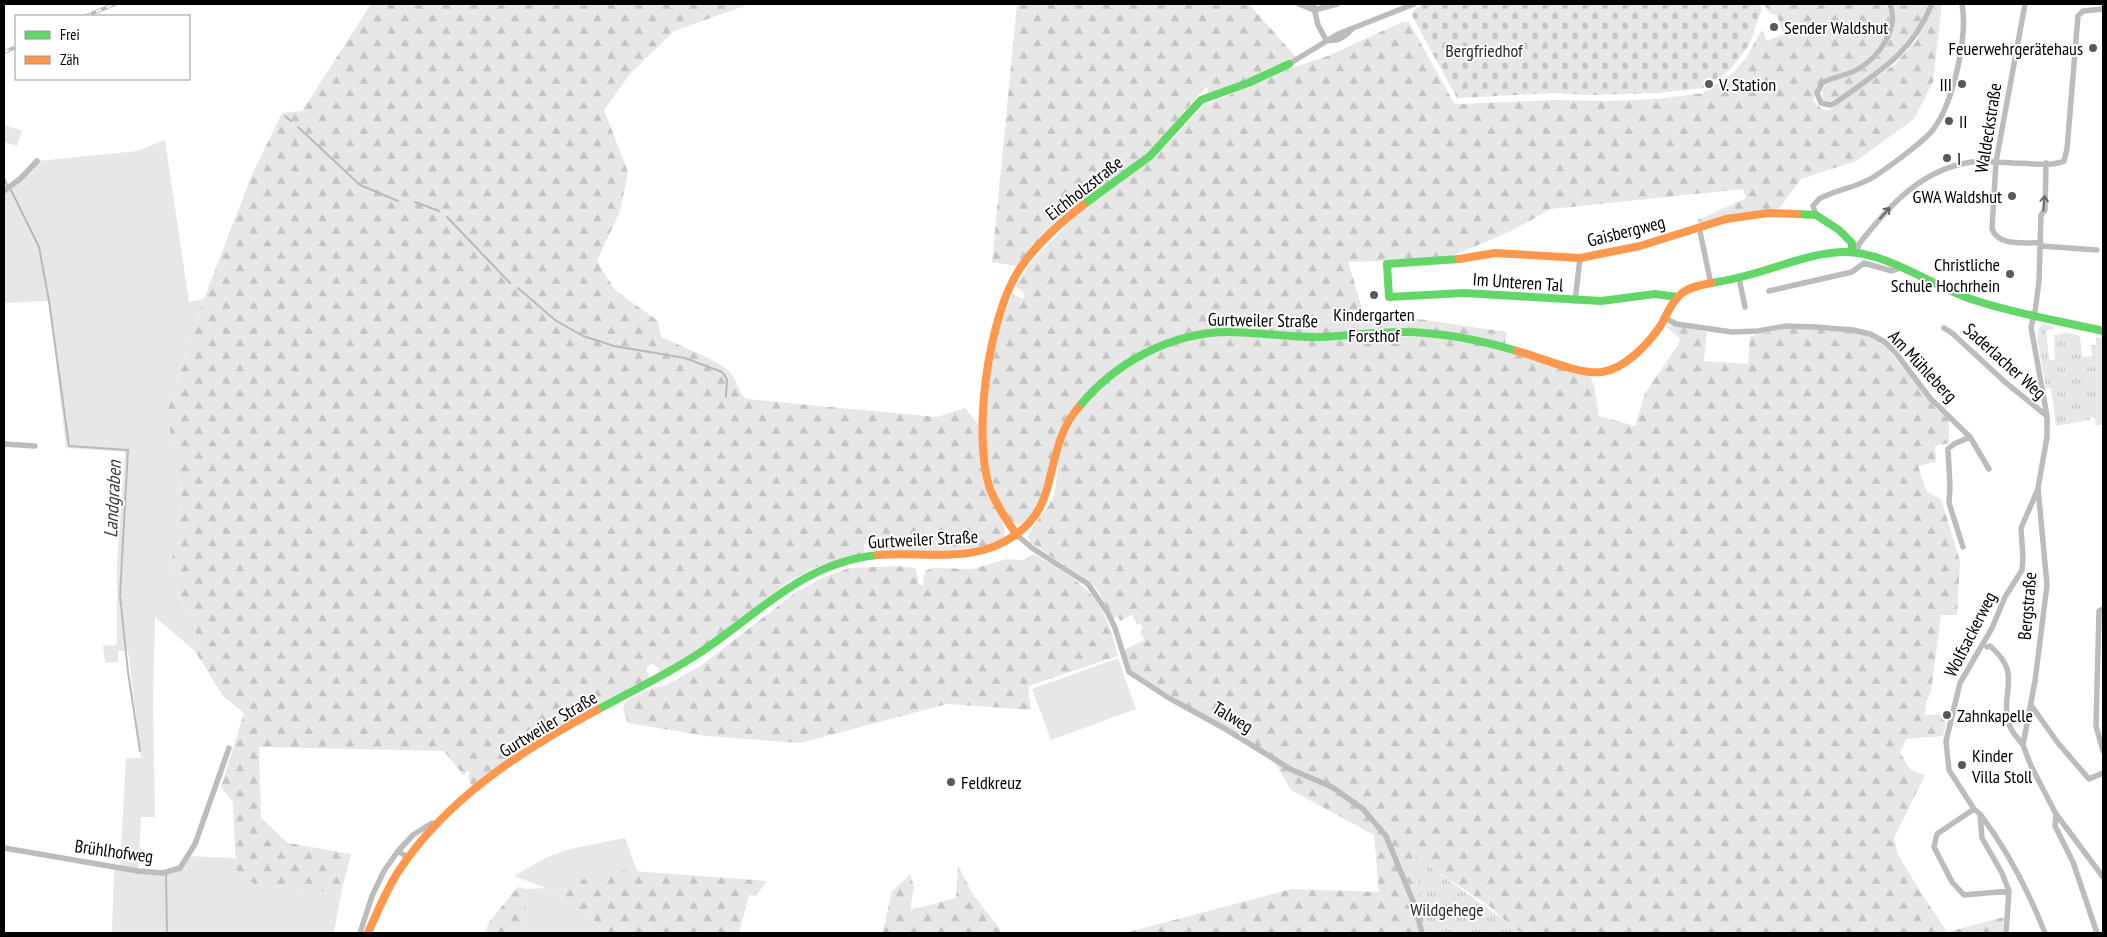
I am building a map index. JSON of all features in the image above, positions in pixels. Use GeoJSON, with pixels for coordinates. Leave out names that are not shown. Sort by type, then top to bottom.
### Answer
{"type":"FeatureCollection","features":[{"type":"Feature","properties":{"kind":"main road","name":"Eichholzstraße"},"geometry":{"type":"LineString","coordinates":[[1016,535],[999,510],[990,488],[985,468],[982,424],[985,381],[996,326],[1019,270],[1042,242],[1081,206],[1150,156],[1201,100],[1248,83],[1289,64]]}},
{"type":"Feature","properties":{"kind":"main road","name":"Gaisbergweg"},"geometry":{"type":"LineString","coordinates":[[1387,264],[1446,261],[1496,253],[1580,258],[1640,246],[1726,219],[1768,213],[1816,215]]}},
{"type":"Feature","properties":{"kind":"main road"},"geometry":{"type":"LineString","coordinates":[[1816,215],[1839,230],[1852,243],[1855,252]]}},
{"type":"Feature","properties":{"kind":"main road"},"geometry":{"type":"LineString","coordinates":[[1678,297],[1691,288],[1739,278],[1804,259],[1855,252],[1871,255],[1972,299],[2034,316],[2103,331]]}},
{"type":"Feature","properties":{"kind":"main road","name":"Im Unteren Tal"},"geometry":{"type":"LineString","coordinates":[[1387,264],[1389,297],[1464,293],[1575,301],[1601,301],[1655,294],[1678,297]]}},
{"type":"Feature","properties":{"kind":"main road","name":"Gurtweiler Straße"},"geometry":{"type":"LineString","coordinates":[[368,933],[386,892],[407,857],[436,825],[466,797],[552,735],[657,679],[714,644],[780,592],[818,570],[843,561],[870,556],[981,553],[995,548],[1016,535],[1033,520],[1046,496],[1064,430],[1074,413],[1100,384],[1118,368],[1141,355],[1192,336],[1216,332],[1317,337],[1402,332],[1459,338],[1501,347],[1588,371],[1599,372],[1610,370],[1638,350],[1657,331],[1678,297]]}},
{"type":"Feature","properties":{"kind":"street"},"geometry":{"type":"LineString","coordinates":[[1299,4],[1313,7],[1338,4]]}},
{"type":"Feature","properties":{"kind":"street","name":"Eichholzstraße"},"geometry":{"type":"LineString","coordinates":[[1289,64],[1326,40],[1333,42],[1342,38],[1354,27],[1414,4]]}},
{"type":"Feature","properties":{"kind":"street"},"geometry":{"type":"LineString","coordinates":[[1890,4],[1893,16],[1882,47],[1860,68],[1822,83],[1817,93],[1821,103],[1830,105],[1835,103],[1892,63],[1914,39],[1925,22],[1932,4]]}},
{"type":"Feature","properties":{"kind":"street"},"geometry":{"type":"LineString","coordinates":[[1816,215],[1813,206],[1818,199],[1873,177],[1932,132],[1954,84],[1962,30],[1962,4]]}},
{"type":"Feature","properties":{"kind":"street","name":"Waldeckstraße"},"geometry":{"type":"LineString","coordinates":[[2025,4],[1996,162],[1992,229],[1995,236],[2004,242],[2041,244]]}},
{"type":"Feature","properties":{"kind":"street"},"geometry":{"type":"LineString","coordinates":[[1313,7],[1326,40]]}},
{"type":"Feature","properties":{"kind":"street"},"geometry":{"type":"LineString","coordinates":[[1855,252],[1876,222],[1900,195],[1916,184],[1952,166],[1973,162],[2046,163],[2064,161],[2067,149],[2078,16],[2083,11],[2103,9]]}},
{"type":"Feature","properties":{"kind":"street"},"geometry":{"type":"LineString","coordinates":[[4,191],[21,178],[37,161]]}},
{"type":"Feature","properties":{"kind":"street","name":"Bergstraße"},"geometry":{"type":"LineString","coordinates":[[2023,745],[2031,705],[2047,585],[2038,488],[2047,437],[2046,416],[2031,327],[2034,316],[2042,215],[2045,210],[2046,163]]}},
{"type":"Feature","properties":{"kind":"street"},"geometry":{"type":"LineString","coordinates":[[1699,227],[1711,284]]}},
{"type":"Feature","properties":{"kind":"street"},"geometry":{"type":"LineString","coordinates":[[2041,244],[2097,250]]}},
{"type":"Feature","properties":{"kind":"street"},"geometry":{"type":"LineString","coordinates":[[1575,301],[1580,258]]}},
{"type":"Feature","properties":{"kind":"street"},"geometry":{"type":"LineString","coordinates":[[1769,291],[1852,272],[1864,263],[1892,271],[1900,268]]}},
{"type":"Feature","properties":{"kind":"street"},"geometry":{"type":"LineString","coordinates":[[1739,278],[1746,306]]}},
{"type":"Feature","properties":{"kind":"street","name":"Am Mühleberg"},"geometry":{"type":"LineString","coordinates":[[1665,318],[1676,324],[1732,332],[1758,331],[1786,326],[1853,330],[1870,334],[1885,342],[1895,352],[1930,398],[1970,437],[1989,469]]}},
{"type":"Feature","properties":{"kind":"street","name":"Saderlacher Weg"},"geometry":{"type":"LineString","coordinates":[[1944,328],[2046,416]]}},
{"type":"Feature","properties":{"kind":"street"},"geometry":{"type":"LineString","coordinates":[[1963,547],[1949,503],[1948,449],[1954,444],[1970,437]]}},
{"type":"Feature","properties":{"kind":"street"},"geometry":{"type":"LineString","coordinates":[[4,444],[34,446]]}},
{"type":"Feature","properties":{"kind":"street","name":"Wolfsackerweg"},"geometry":{"type":"LineString","coordinates":[[2038,488],[2021,528],[2024,558],[2022,570],[2005,597],[1992,628],[1960,683],[1946,740],[1949,770],[1974,808],[1994,833],[2029,892],[2045,933]]}},
{"type":"Feature","properties":{"kind":"street","name":"Talweg"},"geometry":{"type":"LineString","coordinates":[[1016,535],[1032,548],[1088,584],[1112,621],[1129,672],[1169,698],[1224,728],[1290,770],[1332,787],[1363,809],[1386,836],[1415,906],[1422,933]]}},
{"type":"Feature","properties":{"kind":"street"},"geometry":{"type":"LineString","coordinates":[[2101,610],[2096,726],[2103,751]]}},
{"type":"Feature","properties":{"kind":"street"},"geometry":{"type":"LineString","coordinates":[[1987,647],[1990,646],[2001,656],[2009,675],[2007,717],[2011,729],[2023,745],[2031,766],[2056,814],[2103,877]]}},
{"type":"Feature","properties":{"kind":"street"},"geometry":{"type":"LineString","coordinates":[[2031,705],[2058,743],[2090,779],[2103,773]]}},
{"type":"Feature","properties":{"kind":"street","name":"Brühlhofweg"},"geometry":{"type":"LineString","coordinates":[[4,848],[138,871],[163,873],[180,868],[195,844],[229,748]]}},
{"type":"Feature","properties":{"kind":"street"},"geometry":{"type":"LineString","coordinates":[[1974,808],[1937,834],[1934,847],[1952,882],[1964,895],[2009,891]]}},
{"type":"Feature","properties":{"kind":"street"},"geometry":{"type":"LineString","coordinates":[[1980,814],[1982,838],[2002,873],[2009,891],[2006,933]]}},
{"type":"Feature","properties":{"kind":"street"},"geometry":{"type":"LineString","coordinates":[[2056,814],[2055,826],[2074,862],[2097,933]]}},
{"type":"Feature","properties":{"kind":"street"},"geometry":{"type":"LineString","coordinates":[[360,933],[372,896],[384,871],[398,851],[412,835],[422,828],[432,823],[436,825]]}},
{"type":"Feature","properties":{"kind":"street"},"geometry":{"type":"LineString","coordinates":[[398,851],[407,857]]}},
{"type":"Feature","properties":{"kind":"green space"},"geometry":{"type":"Polygon","coordinates":[[[371,4],[750,4],[674,31],[630,74],[604,110],[628,172],[620,211],[597,261],[615,290],[658,321],[661,337],[703,355],[725,368],[733,376],[743,396],[747,399],[937,417],[965,408],[978,424],[982,468],[1005,529],[1004,538],[993,543],[961,549],[875,551],[873,542],[864,544],[864,553],[816,567],[790,581],[693,655],[659,674],[658,667],[651,663],[646,670],[649,674],[649,680],[549,732],[493,771],[473,788],[468,778],[470,773],[467,771],[464,776],[444,751],[259,747],[261,818],[288,843],[351,854],[341,893],[257,886],[236,870],[233,802],[221,787],[244,713],[223,696],[195,651],[196,627],[178,595],[172,553],[182,503],[167,413],[204,299],[251,177],[282,113],[302,111],[371,4]]]}},
{"type":"Feature","properties":{"kind":"green space"},"geometry":{"type":"Polygon","coordinates":[[[1017,4],[1249,4],[1296,57],[1244,81],[1208,94],[1208,88],[1205,87],[1149,154],[1119,174],[1017,266],[992,262],[1017,4]]]}},
{"type":"Feature","properties":{"kind":"green space","name":"Bergfriedhof"},"geometry":{"type":"Polygon","coordinates":[[[1423,4],[1760,4],[1762,9],[1749,45],[1730,70],[1704,88],[1659,93],[1588,95],[1555,93],[1457,98],[1412,16],[1413,11],[1423,4]]]}},
{"type":"Feature","properties":{"kind":"green space"},"geometry":{"type":"Polygon","coordinates":[[[1764,4],[1886,4],[1889,24],[1881,44],[1874,53],[1847,71],[1827,77],[1817,86],[1813,101],[1823,110],[1829,110],[1894,65],[1916,41],[1936,4],[1942,4],[1933,82],[1914,119],[1856,161],[1801,179],[1778,210],[1766,209],[1698,225],[1698,220],[1746,198],[1743,189],[1551,209],[1511,231],[1445,259],[1348,262],[1363,311],[1507,332],[1505,344],[1451,334],[1316,334],[1215,329],[1191,332],[1162,342],[1139,354],[1071,412],[1038,507],[1029,519],[1020,525],[1006,516],[992,481],[988,460],[986,438],[987,393],[999,330],[1013,294],[1023,299],[1025,294],[1016,286],[1030,264],[1082,209],[1151,159],[1173,139],[1202,107],[1289,69],[1328,56],[1402,22],[1409,22],[1454,103],[1458,104],[1553,100],[1607,101],[1657,99],[1703,93],[1733,73],[1746,58],[1762,30],[1767,41],[1783,34],[1777,15],[1770,13],[1764,4]]]}},
{"type":"Feature","properties":{"kind":"green space"},"geometry":{"type":"Polygon","coordinates":[[[1893,4],[1930,4],[1911,36],[1890,60],[1834,100],[1828,102],[1823,100],[1822,91],[1827,84],[1862,70],[1886,47],[1894,26],[1893,4]]]}},
{"type":"Feature","properties":{"kind":"green space"},"geometry":{"type":"Polygon","coordinates":[[[4,125],[22,131],[17,146],[4,142],[4,125]]]}},
{"type":"Feature","properties":{"kind":"green space"},"geometry":{"type":"Polygon","coordinates":[[[165,140],[189,302],[204,299],[167,413],[182,503],[172,554],[178,595],[196,627],[195,651],[155,617],[153,701],[155,817],[141,817],[138,871],[160,873],[172,871],[183,863],[188,856],[235,858],[236,870],[257,886],[341,893],[334,933],[112,933],[114,868],[120,868],[126,758],[141,758],[128,651],[118,651],[118,662],[105,663],[103,646],[117,645],[117,562],[125,452],[66,448],[49,301],[4,303],[4,191],[37,161],[137,151],[165,140]]]}},
{"type":"Feature","properties":{"kind":"green space"},"geometry":{"type":"Polygon","coordinates":[[[2044,324],[2055,329],[2046,330],[2049,360],[2055,360],[2054,335],[2063,334],[2063,332],[2080,336],[2082,357],[2092,356],[2091,345],[2096,345],[2096,337],[2103,338],[2103,425],[2095,425],[2096,419],[2091,416],[2090,420],[2056,426],[2051,388],[2046,388],[2037,338],[2040,326],[2044,324]]]}},
{"type":"Feature","properties":{"kind":"green space"},"geometry":{"type":"Polygon","coordinates":[[[1674,325],[1707,332],[1704,361],[1748,364],[1750,336],[1786,329],[1816,329],[1854,332],[1870,337],[1884,344],[1936,409],[1949,420],[1949,443],[1935,446],[1936,462],[1918,466],[1927,492],[1941,499],[1960,561],[1957,615],[1941,615],[1931,692],[1926,703],[1925,715],[1943,714],[1943,719],[1946,722],[1943,736],[1906,739],[1900,753],[1911,770],[1925,775],[1894,838],[1898,855],[1947,932],[2004,917],[2003,933],[1519,933],[1489,906],[1415,857],[1469,933],[1125,933],[1292,889],[1379,892],[1374,835],[1291,790],[1274,761],[1174,703],[1177,699],[1131,670],[1124,650],[1144,640],[1140,631],[1143,628],[1140,623],[1137,625],[1132,615],[1120,621],[1118,616],[1113,618],[1097,589],[1090,582],[1031,543],[1028,537],[1030,531],[1054,495],[1059,462],[1070,429],[1084,407],[1101,387],[1145,357],[1170,346],[1222,335],[1248,335],[1315,341],[1429,337],[1490,347],[1590,375],[1594,386],[1599,416],[1635,426],[1645,393],[1678,345],[1680,338],[1666,327],[1674,325]]]}},
{"type":"Feature","properties":{"kind":"green space"},"geometry":{"type":"Polygon","coordinates":[[[1034,554],[1067,574],[1090,594],[1107,619],[1118,656],[1028,686],[1031,710],[947,704],[800,743],[706,736],[628,723],[623,709],[625,702],[654,687],[665,686],[702,665],[796,592],[822,578],[849,568],[896,566],[915,568],[918,584],[923,585],[925,571],[932,568],[972,569],[1007,559],[1023,560],[1034,554]]]}},
{"type":"Feature","properties":{"kind":"green space"},"geometry":{"type":"Polygon","coordinates":[[[1118,658],[1136,709],[1051,740],[1032,689],[1118,658]]]}},
{"type":"Feature","properties":{"kind":"green space"},"geometry":{"type":"Polygon","coordinates":[[[625,838],[637,871],[620,870],[548,889],[591,917],[605,933],[525,933],[527,889],[546,888],[514,876],[545,858],[570,849],[625,838]]]}},
{"type":"Feature","properties":{"kind":"green space","name":"Wildgehege"},"geometry":{"type":"Polygon","coordinates":[[[1415,856],[1522,933],[1425,933],[1415,856]]]}},
{"type":"Feature","properties":{"kind":"green space"},"geometry":{"type":"Polygon","coordinates":[[[958,865],[972,893],[1000,929],[1001,933],[885,933],[883,931],[892,892],[910,874],[914,887],[910,910],[956,898],[958,865]]]}},
{"type":"Feature","properties":{"kind":"green space"},"geometry":{"type":"Polygon","coordinates":[[[620,870],[767,881],[756,896],[749,895],[739,933],[605,933],[591,917],[547,888],[620,870]]]}},
{"type":"Feature","properties":{"kind":"green space"},"geometry":{"type":"Polygon","coordinates":[[[518,887],[527,889],[525,933],[485,933],[489,922],[518,887]]]}},
{"type":"Feature","properties":{"kind":"waterway"},"geometry":{"type":"LineString","coordinates":[[285,116],[291,121]]}},
{"type":"Feature","properties":{"kind":"waterway"},"geometry":{"type":"LineString","coordinates":[[298,127],[360,185],[398,201]]}},
{"type":"Feature","properties":{"kind":"waterway","name":"Landgraben"},"geometry":{"type":"LineString","coordinates":[[4,178],[7,185]]}},
{"type":"Feature","properties":{"kind":"waterway","name":"Landgraben"},"geometry":{"type":"LineString","coordinates":[[11,190],[39,247],[49,301],[69,446],[128,450],[120,595],[128,672],[140,751]]}},
{"type":"Feature","properties":{"kind":"waterway"},"geometry":{"type":"LineString","coordinates":[[415,202],[439,211]]}},
{"type":"Feature","properties":{"kind":"waterway"},"geometry":{"type":"LineString","coordinates":[[447,217],[510,283]]}},
{"type":"Feature","properties":{"kind":"waterway"},"geometry":{"type":"LineString","coordinates":[[518,288],[555,320],[583,336],[614,346],[685,358],[722,372],[727,379],[726,397]]}},
{"type":"Feature","properties":{"kind":"waterway","name":"Landgraben"},"geometry":{"type":"LineString","coordinates":[[166,875],[167,933]]}},
{"type":"Feature","properties":{"kind":"railway"},"geometry":{"type":"LineString","coordinates":[[88,15],[115,4]]}},
{"type":"Feature","properties":{"kind":"railway"},"geometry":{"type":"LineString","coordinates":[[4,52],[15,47]]}},
{"type":"Feature","properties":{"kind":"traffic: fast"},"geometry":{"type":"LineString","coordinates":[[1083,205],[1150,156],[1201,100],[1248,83],[1289,64]]}},
{"type":"Feature","properties":{"kind":"traffic: fast"},"geometry":{"type":"LineString","coordinates":[[1797,214],[1816,215],[1839,230],[1852,243],[1852,252]]}},
{"type":"Feature","properties":{"kind":"traffic: fast"},"geometry":{"type":"LineString","coordinates":[[1711,283],[1742,277],[1820,255],[1843,252],[1859,253],[1893,263],[1974,300],[2103,331]]}},
{"type":"Feature","properties":{"kind":"traffic: fast"},"geometry":{"type":"LineString","coordinates":[[1459,259],[1387,264],[1389,297],[1464,293],[1601,301],[1655,294],[1678,297]]}},
{"type":"Feature","properties":{"kind":"traffic: fast"},"geometry":{"type":"LineString","coordinates":[[1078,408],[1092,392],[1126,364],[1165,344],[1207,333],[1241,332],[1309,337],[1416,332],[1460,337],[1517,351]]}},
{"type":"Feature","properties":{"kind":"traffic: fast"},"geometry":{"type":"LineString","coordinates":[[597,710],[663,675],[701,652],[763,606],[805,578],[852,560],[878,555]]}},
{"type":"Feature","properties":{"kind":"traffic: slow"},"geometry":{"type":"LineString","coordinates":[[1017,535],[1002,513],[990,489],[985,466],[983,409],[991,346],[1008,291],[1019,270],[1048,235],[1083,205]]}},
{"type":"Feature","properties":{"kind":"traffic: slow"},"geometry":{"type":"LineString","coordinates":[[1459,259],[1495,253],[1580,258],[1640,246],[1726,219],[1768,213],[1797,214]]}},
{"type":"Feature","properties":{"kind":"traffic: slow"},"geometry":{"type":"LineString","coordinates":[[1517,351],[1582,371],[1602,372],[1611,370],[1628,361],[1643,347],[1661,325],[1678,296],[1692,288],[1711,283]]}},
{"type":"Feature","properties":{"kind":"traffic: slow"},"geometry":{"type":"LineString","coordinates":[[878,555],[949,555],[966,553],[983,550],[999,544],[1021,531],[1031,521],[1042,503],[1062,436],[1071,417],[1078,408]]}},
{"type":"Feature","properties":{"kind":"traffic: slow"},"geometry":{"type":"LineString","coordinates":[[368,933],[398,872],[417,846],[462,799],[487,779],[541,742],[597,710]]}},
{"type":"Feature","properties":{"kind":"place","name":"Sender Waldshut"},"geometry":{"type":"Point","coordinates":[1774,27]}},
{"type":"Feature","properties":{"kind":"place","name":"Feuerwehrgerätehaus"},"geometry":{"type":"Point","coordinates":[2093,48]}},
{"type":"Feature","properties":{"kind":"place","name":"V. Station"},"geometry":{"type":"Point","coordinates":[1709,84]}},
{"type":"Feature","properties":{"kind":"place","name":"III"},"geometry":{"type":"Point","coordinates":[1962,84]}},
{"type":"Feature","properties":{"kind":"place","name":"II"},"geometry":{"type":"Point","coordinates":[1949,121]}},
{"type":"Feature","properties":{"kind":"place","name":"I"},"geometry":{"type":"Point","coordinates":[1947,158]}},
{"type":"Feature","properties":{"kind":"place","name":"GWA Waldshut"},"geometry":{"type":"Point","coordinates":[2012,196]}},
{"type":"Feature","properties":{"kind":"place","name":"Christliche Schule Hochrhein"},"geometry":{"type":"Point","coordinates":[2010,274]}},
{"type":"Feature","properties":{"kind":"place","name":"Kindergarten Forsthof"},"geometry":{"type":"Point","coordinates":[1374,295]}},
{"type":"Feature","properties":{"kind":"place","name":"Zahnkapelle"},"geometry":{"type":"Point","coordinates":[1947,715]}},
{"type":"Feature","properties":{"kind":"place","name":"Kinder Villa Stoll"},"geometry":{"type":"Point","coordinates":[1962,765]}},
{"type":"Feature","properties":{"kind":"place","name":"Feldkreuz"},"geometry":{"type":"Point","coordinates":[951,782]}}]}
